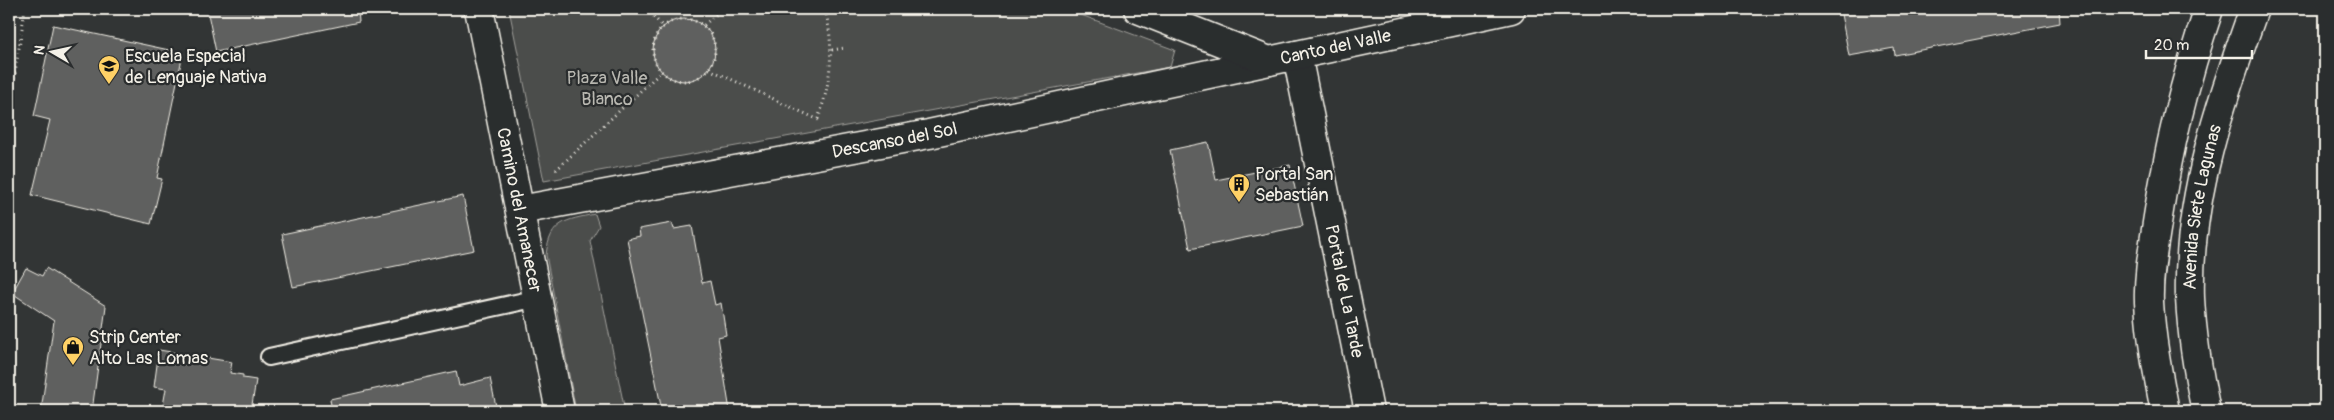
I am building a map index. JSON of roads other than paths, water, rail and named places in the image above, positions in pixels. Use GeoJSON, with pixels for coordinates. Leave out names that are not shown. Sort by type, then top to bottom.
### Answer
{"type":"FeatureCollection","features":[{"type":"Feature","properties":{"kind":"street","name":"Camino del Amanecer"},"geometry":{"type":"LineString","coordinates":[[479,9],[533,207],[538,298],[560,411]]}},
{"type":"Feature","properties":{"kind":"street","name":"Canto del Valle"},"geometry":{"type":"LineString","coordinates":[[1138,9],[1269,61],[1511,9]]}},
{"type":"Feature","properties":{"kind":"street"},"geometry":{"type":"LineString","coordinates":[[2165,411],[2152,337],[2150,309],[2152,260],[2164,172],[2179,107],[2209,9]]}},
{"type":"Feature","properties":{"kind":"street","name":"Avenida Siete Lagunas"},"geometry":{"type":"LineString","coordinates":[[2206,411],[2194,350],[2190,296],[2193,242],[2200,192],[2211,143],[2254,9]]}},
{"type":"Feature","properties":{"kind":"street","name":"Portal de La Tarde"},"geometry":{"type":"LineString","coordinates":[[1297,55],[1369,411]]}},
{"type":"Feature","properties":{"kind":"street","name":"Descanso del Sol"},"geometry":{"type":"LineString","coordinates":[[533,207],[865,146],[1269,61]]}},
{"type":"Feature","properties":{"kind":"lane"},"geometry":{"type":"LineString","coordinates":[[269,357],[538,298]]}},
{"type":"Feature","properties":{"kind":"place","name":"Escuela Especial de Lenguaje Nativa"},"geometry":{"type":"Point","coordinates":[109,85]}},
{"type":"Feature","properties":{"kind":"place","name":"Portal San Sebastián"},"geometry":{"type":"Point","coordinates":[1239,203]}},
{"type":"Feature","properties":{"kind":"place","name":"Strip Center Alto Las Lomas"},"geometry":{"type":"Point","coordinates":[73,366]}},
{"type":"Feature","properties":{"kind":"park label","name":"Plaza Valle Blanco"},"geometry":{"type":"Point","coordinates":[607,88]}}]}
